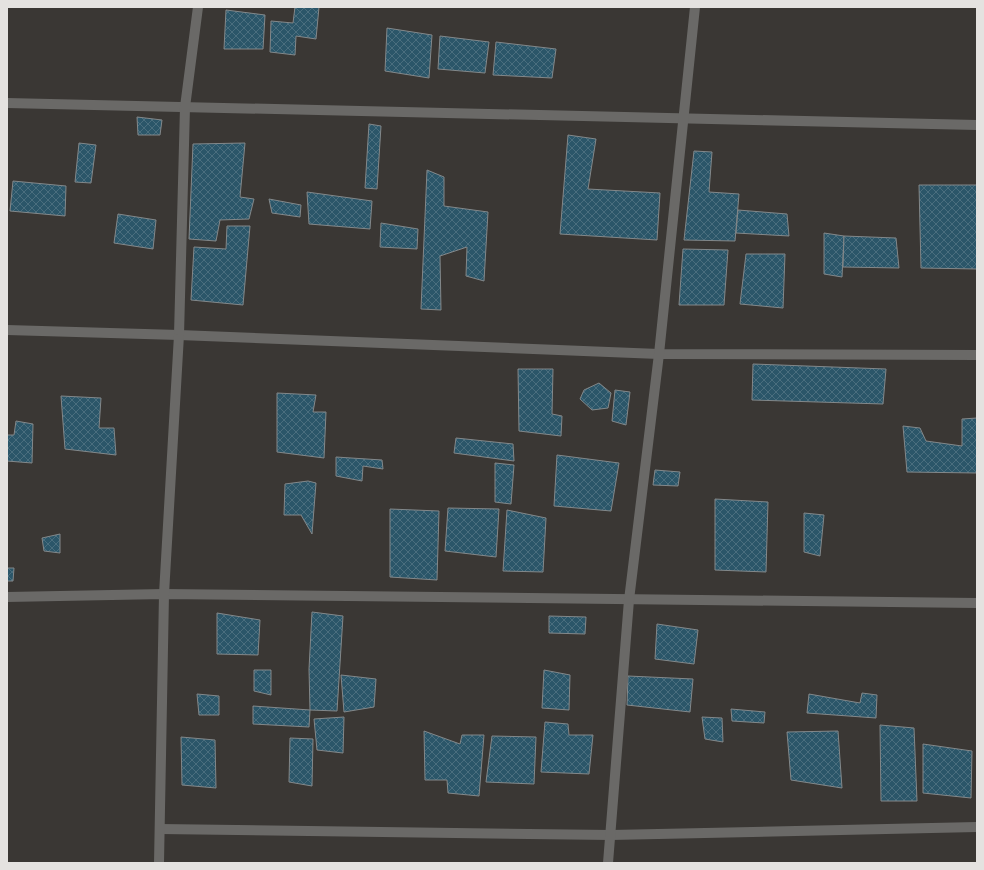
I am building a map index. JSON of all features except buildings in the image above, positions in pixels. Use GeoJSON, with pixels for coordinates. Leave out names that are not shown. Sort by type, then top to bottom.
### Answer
{"type":"FeatureCollection","features":[{"type":"Feature","properties":{"kind":"street"},"geometry":{"type":"LineString","coordinates":[[159,863],[164,594],[179,335],[185,107],[198,7]]}},
{"type":"Feature","properties":{"kind":"street"},"geometry":{"type":"LineString","coordinates":[[608,863],[629,600],[659,354],[695,7]]}},
{"type":"Feature","properties":{"kind":"street"},"geometry":{"type":"LineString","coordinates":[[7,104],[683,118],[977,126]]}},
{"type":"Feature","properties":{"kind":"street"},"geometry":{"type":"LineString","coordinates":[[7,330],[179,335],[659,354],[977,355]]}},
{"type":"Feature","properties":{"kind":"street"},"geometry":{"type":"LineString","coordinates":[[7,597],[164,594],[977,603]]}},
{"type":"Feature","properties":{"kind":"street"},"geometry":{"type":"LineString","coordinates":[[160,829],[611,835],[977,827]]}}]}
